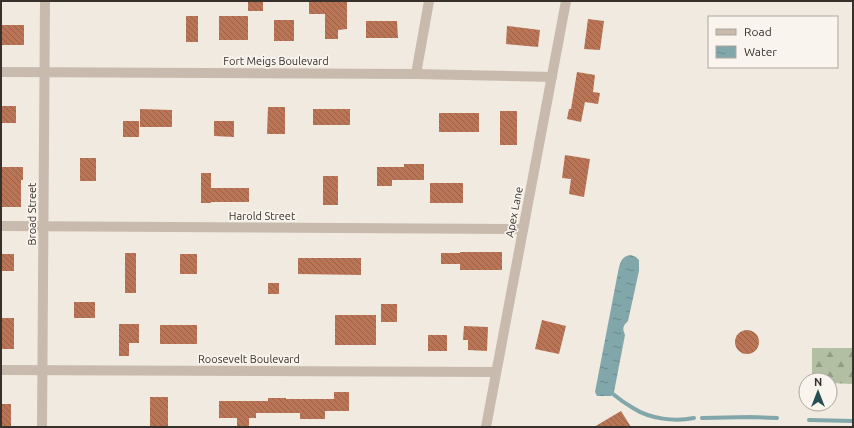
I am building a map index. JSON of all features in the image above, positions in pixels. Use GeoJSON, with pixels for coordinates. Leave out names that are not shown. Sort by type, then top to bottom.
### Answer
{"type":"FeatureCollection","features":[{"type":"Feature","properties":{"kind":"street","name":"Broad Street"},"geometry":{"type":"LineString","coordinates":[[42,427],[45,1]]}},
{"type":"Feature","properties":{"kind":"street"},"geometry":{"type":"LineString","coordinates":[[416,74],[429,1]]}},
{"type":"Feature","properties":{"kind":"street","name":"Apex Lane"},"geometry":{"type":"LineString","coordinates":[[486,427],[566,1]]}},
{"type":"Feature","properties":{"kind":"street","name":"Fort Meigs Boulevard"},"geometry":{"type":"LineString","coordinates":[[1,72],[416,74],[552,77]]}},
{"type":"Feature","properties":{"kind":"street","name":"Harold Street"},"geometry":{"type":"LineString","coordinates":[[1,226],[524,229]]}},
{"type":"Feature","properties":{"kind":"street","name":"Roosevelt Boulevard"},"geometry":{"type":"LineString","coordinates":[[1,370],[496,372]]}},
{"type":"Feature","properties":{"kind":"green space"},"geometry":{"type":"Polygon","coordinates":[[[812,348],[853,348],[853,384],[838,383],[838,372],[812,372],[812,348]]]}},
{"type":"Feature","properties":{"kind":"water"},"geometry":{"type":"Polygon","coordinates":[[[631,255],[639,260],[639,271],[628,321],[624,327],[625,335],[614,392],[611,396],[597,396],[595,392],[620,263],[623,258],[631,255]]]}},
{"type":"Feature","properties":{"kind":"building"},"geometry":{"type":"Polygon","coordinates":[[[248,1],[263,1],[263,11],[248,11],[248,1]]]}},
{"type":"Feature","properties":{"kind":"building"},"geometry":{"type":"Polygon","coordinates":[[[309,1],[347,1],[347,29],[338,30],[338,39],[325,39],[325,14],[309,14],[309,1]]]}},
{"type":"Feature","properties":{"kind":"building"},"geometry":{"type":"Polygon","coordinates":[[[186,16],[198,16],[198,42],[186,42],[186,16]]]}},
{"type":"Feature","properties":{"kind":"building"},"geometry":{"type":"Polygon","coordinates":[[[219,16],[248,16],[248,40],[219,40],[219,16]]]}},
{"type":"Feature","properties":{"kind":"building"},"geometry":{"type":"Polygon","coordinates":[[[588,19],[604,21],[600,50],[584,49],[588,19]]]}},
{"type":"Feature","properties":{"kind":"building"},"geometry":{"type":"Polygon","coordinates":[[[274,20],[294,20],[294,41],[274,41],[274,20]]]}},
{"type":"Feature","properties":{"kind":"building"},"geometry":{"type":"Polygon","coordinates":[[[366,21],[397,21],[398,38],[366,38],[366,21]]]}},
{"type":"Feature","properties":{"kind":"building"},"geometry":{"type":"Polygon","coordinates":[[[1,25],[24,25],[24,45],[1,45],[1,25]]]}},
{"type":"Feature","properties":{"kind":"building"},"geometry":{"type":"Polygon","coordinates":[[[507,26],[540,30],[538,47],[506,44],[507,26]]]}},
{"type":"Feature","properties":{"kind":"building"},"geometry":{"type":"Polygon","coordinates":[[[577,72],[595,75],[593,92],[600,93],[598,104],[585,102],[581,122],[567,119],[569,109],[571,109],[577,72]]]}},
{"type":"Feature","properties":{"kind":"building"},"geometry":{"type":"Polygon","coordinates":[[[1,106],[16,106],[16,123],[1,123],[1,106]]]}},
{"type":"Feature","properties":{"kind":"building"},"geometry":{"type":"Polygon","coordinates":[[[268,107],[285,107],[285,134],[267,134],[268,107]]]}},
{"type":"Feature","properties":{"kind":"building"},"geometry":{"type":"Polygon","coordinates":[[[140,109],[172,110],[172,127],[140,127],[140,109]]]}},
{"type":"Feature","properties":{"kind":"building"},"geometry":{"type":"Polygon","coordinates":[[[313,109],[350,109],[350,125],[313,125],[313,109]]]}},
{"type":"Feature","properties":{"kind":"building"},"geometry":{"type":"Polygon","coordinates":[[[500,111],[517,111],[517,145],[500,145],[500,111]]]}},
{"type":"Feature","properties":{"kind":"building"},"geometry":{"type":"Polygon","coordinates":[[[439,113],[479,113],[479,132],[439,132],[439,113]]]}},
{"type":"Feature","properties":{"kind":"building"},"geometry":{"type":"Polygon","coordinates":[[[123,121],[139,121],[139,137],[123,137],[123,121]]]}},
{"type":"Feature","properties":{"kind":"building"},"geometry":{"type":"Polygon","coordinates":[[[214,121],[234,121],[234,137],[214,136],[214,121]]]}},
{"type":"Feature","properties":{"kind":"building"},"geometry":{"type":"Polygon","coordinates":[[[565,155],[590,159],[584,197],[569,194],[571,179],[562,178],[565,155]]]}},
{"type":"Feature","properties":{"kind":"building"},"geometry":{"type":"Polygon","coordinates":[[[80,158],[96,158],[96,181],[80,181],[80,158]]]}},
{"type":"Feature","properties":{"kind":"building"},"geometry":{"type":"Polygon","coordinates":[[[404,164],[424,164],[424,180],[392,180],[392,186],[377,186],[377,167],[404,167],[404,164]]]}},
{"type":"Feature","properties":{"kind":"building"},"geometry":{"type":"Polygon","coordinates":[[[1,167],[23,167],[23,180],[21,180],[21,207],[1,207],[1,167]]]}},
{"type":"Feature","properties":{"kind":"building"},"geometry":{"type":"Polygon","coordinates":[[[201,173],[211,173],[211,188],[249,188],[249,202],[201,203],[201,173]]]}},
{"type":"Feature","properties":{"kind":"building"},"geometry":{"type":"Polygon","coordinates":[[[323,176],[338,176],[338,205],[323,205],[323,176]]]}},
{"type":"Feature","properties":{"kind":"building"},"geometry":{"type":"Polygon","coordinates":[[[430,183],[463,183],[463,203],[430,203],[430,183]]]}},
{"type":"Feature","properties":{"kind":"building"},"geometry":{"type":"Polygon","coordinates":[[[502,252],[502,270],[460,270],[460,264],[441,264],[441,253],[502,252]]]}},
{"type":"Feature","properties":{"kind":"building"},"geometry":{"type":"Polygon","coordinates":[[[125,253],[136,253],[136,293],[125,293],[125,253]]]}},
{"type":"Feature","properties":{"kind":"building"},"geometry":{"type":"Polygon","coordinates":[[[1,254],[14,254],[14,271],[1,271],[1,254]]]}},
{"type":"Feature","properties":{"kind":"building"},"geometry":{"type":"Polygon","coordinates":[[[180,254],[197,254],[197,274],[180,274],[180,254]]]}},
{"type":"Feature","properties":{"kind":"building"},"geometry":{"type":"Polygon","coordinates":[[[298,258],[361,258],[361,275],[298,274],[298,258]]]}},
{"type":"Feature","properties":{"kind":"building"},"geometry":{"type":"Polygon","coordinates":[[[268,283],[279,283],[279,294],[268,294],[268,283]]]}},
{"type":"Feature","properties":{"kind":"building"},"geometry":{"type":"Polygon","coordinates":[[[74,302],[95,302],[95,318],[74,318],[74,302]]]}},
{"type":"Feature","properties":{"kind":"building"},"geometry":{"type":"Polygon","coordinates":[[[381,304],[397,304],[397,322],[381,322],[381,304]]]}},
{"type":"Feature","properties":{"kind":"building"},"geometry":{"type":"Polygon","coordinates":[[[335,315],[376,315],[376,345],[335,345],[335,315]]]}},
{"type":"Feature","properties":{"kind":"building"},"geometry":{"type":"Polygon","coordinates":[[[1,318],[14,318],[14,349],[1,349],[1,318]]]}},
{"type":"Feature","properties":{"kind":"building"},"geometry":{"type":"Polygon","coordinates":[[[542,320],[566,326],[559,354],[535,349],[542,320]]]}},
{"type":"Feature","properties":{"kind":"building"},"geometry":{"type":"Polygon","coordinates":[[[119,324],[139,324],[139,343],[129,343],[129,356],[119,356],[119,324]]]}},
{"type":"Feature","properties":{"kind":"building"},"geometry":{"type":"Polygon","coordinates":[[[160,325],[197,325],[197,344],[160,344],[160,325]]]}},
{"type":"Feature","properties":{"kind":"building"},"geometry":{"type":"Polygon","coordinates":[[[464,326],[488,327],[487,351],[468,350],[468,340],[463,340],[464,326]]]}},
{"type":"Feature","properties":{"kind":"building"},"geometry":{"type":"Polygon","coordinates":[[[747,330],[756,333],[759,342],[756,351],[747,354],[738,351],[735,342],[738,333],[747,330]]]}},
{"type":"Feature","properties":{"kind":"building"},"geometry":{"type":"Polygon","coordinates":[[[428,335],[447,335],[447,351],[428,351],[428,335]]]}},
{"type":"Feature","properties":{"kind":"building"},"geometry":{"type":"Polygon","coordinates":[[[334,392],[349,392],[349,411],[325,411],[325,419],[300,419],[300,413],[256,413],[256,418],[249,418],[249,427],[237,427],[237,418],[219,418],[219,401],[268,401],[268,398],[334,399],[334,392]]]}},
{"type":"Feature","properties":{"kind":"building"},"geometry":{"type":"Polygon","coordinates":[[[150,397],[168,397],[168,427],[150,427],[150,397]]]}},
{"type":"Feature","properties":{"kind":"building"},"geometry":{"type":"Polygon","coordinates":[[[1,404],[11,404],[11,427],[1,427],[1,404]]]}},
{"type":"Feature","properties":{"kind":"building"},"geometry":{"type":"Polygon","coordinates":[[[621,411],[631,427],[594,427],[621,411]]]}},
{"type":"Feature","properties":{"kind":"waterway"},"geometry":{"type":"LineString","coordinates":[[613,394],[630,406],[647,415],[663,419],[679,420],[694,418]]}},
{"type":"Feature","properties":{"kind":"waterway"},"geometry":{"type":"LineString","coordinates":[[702,418],[777,418]]}},
{"type":"Feature","properties":{"kind":"waterway"},"geometry":{"type":"LineString","coordinates":[[809,420],[853,421]]}}]}
